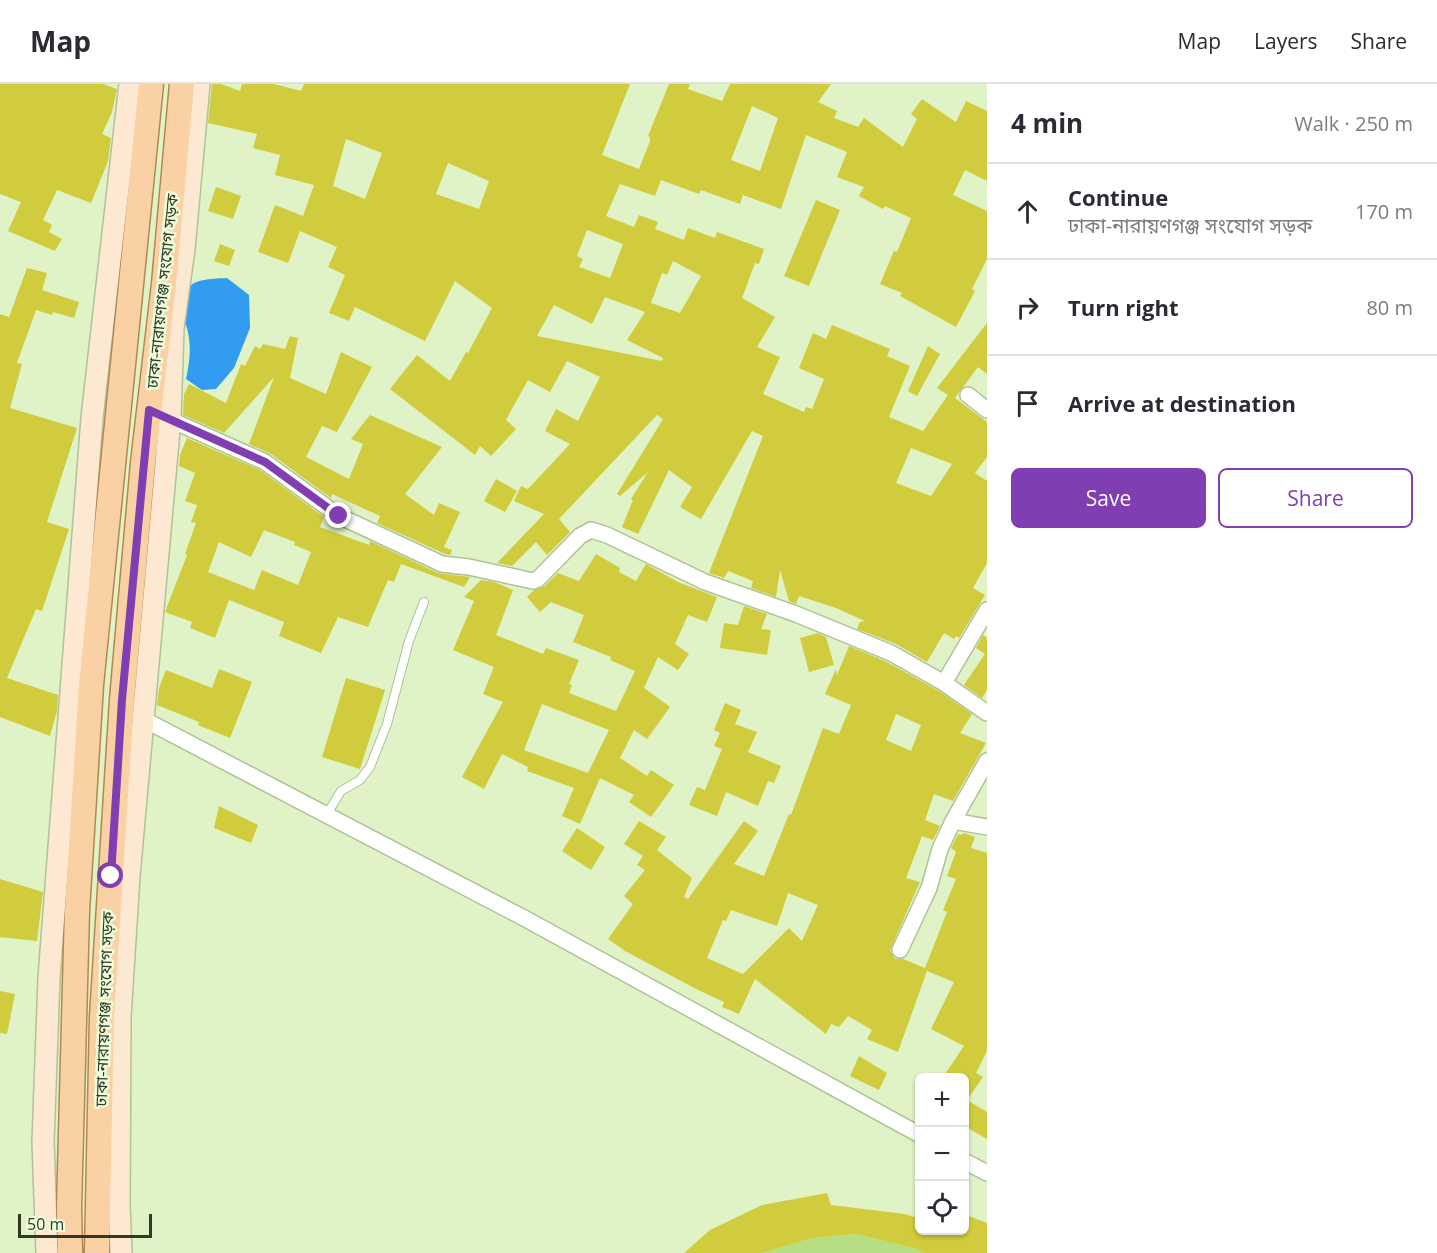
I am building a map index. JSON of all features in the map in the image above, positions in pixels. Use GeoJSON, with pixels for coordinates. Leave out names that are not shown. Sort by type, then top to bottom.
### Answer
{"type":"FeatureCollection","features":[{"type":"Feature","properties":{"kind":"main road","name":"ঢাকা-নারায়ণগঞ্জ সংযোগ সড়ক"},"geometry":{"type":"LineString","coordinates":[[70,1253],[69,1208],[77,911],[91,685],[152,84]]}},
{"type":"Feature","properties":{"kind":"main road","name":"ঢাকা-নারায়ণগঞ্জ সংযোগ সড়ক"},"geometry":{"type":"LineString","coordinates":[[97,1253],[102,1017],[122,700],[160,415],[164,284],[182,84]]}},
{"type":"Feature","properties":{"kind":"street"},"geometry":{"type":"LineString","coordinates":[[47,1253],[43,1142],[49,978],[92,418],[130,84]]}},
{"type":"Feature","properties":{"kind":"street"},"geometry":{"type":"LineString","coordinates":[[120,1253],[118,1205],[120,1017],[129,876],[143,719],[160,415],[184,249],[199,84]]}},
{"type":"Feature","properties":{"kind":"street"},"geometry":{"type":"LineString","coordinates":[[968,395],[987,410]]}},
{"type":"Feature","properties":{"kind":"street"},"geometry":{"type":"LineString","coordinates":[[160,415],[265,462],[339,516],[442,564],[469,567],[533,581],[538,579],[580,536],[591,530],[607,535],[705,582],[796,614],[891,652],[944,683],[987,713]]}},
{"type":"Feature","properties":{"kind":"street"},"geometry":{"type":"LineString","coordinates":[[944,683],[987,610]]}},
{"type":"Feature","properties":{"kind":"street"},"geometry":{"type":"LineString","coordinates":[[143,719],[535,924],[915,1132]]}},
{"type":"Feature","properties":{"kind":"street"},"geometry":{"type":"LineString","coordinates":[[900,950],[929,888],[940,849],[987,761]]}},
{"type":"Feature","properties":{"kind":"street"},"geometry":{"type":"LineString","coordinates":[[953,821],[987,827]]}},
{"type":"Feature","properties":{"kind":"street"},"geometry":{"type":"LineString","coordinates":[[969,1164],[987,1173]]}},
{"type":"Feature","properties":{"kind":"lane"},"geometry":{"type":"LineString","coordinates":[[327,814],[341,791],[360,780],[370,767],[387,723],[409,641],[424,602]]}},
{"type":"Feature","properties":{"kind":"green space"},"geometry":{"type":"Polygon","coordinates":[[[856,1234],[917,1249],[924,1253],[761,1253],[813,1238],[856,1234]]]}},
{"type":"Feature","properties":{"kind":"water"},"geometry":{"type":"Polygon","coordinates":[[[227,278],[249,295],[250,328],[234,368],[216,389],[202,390],[186,379],[189,339],[186,325],[176,319],[183,297],[191,285],[205,280],[227,278]]]}},
{"type":"Feature","properties":{"kind":"building"},"geometry":{"type":"Polygon","coordinates":[[[0,84],[103,84],[117,89],[112,112],[102,134],[111,138],[108,161],[91,203],[57,190],[43,220],[52,225],[49,232],[62,239],[55,251],[8,231],[21,202],[0,194],[0,84]]]}},
{"type":"Feature","properties":{"kind":"building"},"geometry":{"type":"Polygon","coordinates":[[[212,84],[221,84],[240,91],[242,84],[274,84],[301,91],[304,84],[630,84],[602,155],[639,169],[650,141],[648,136],[669,84],[690,84],[688,89],[722,101],[730,84],[831,84],[818,102],[837,111],[834,118],[858,127],[864,118],[903,147],[917,119],[911,114],[922,99],[956,122],[966,101],[987,111],[987,181],[965,170],[953,195],[987,211],[987,259],[972,289],[975,291],[956,327],[900,296],[902,293],[880,284],[911,218],[885,206],[883,209],[859,196],[864,187],[837,177],[847,152],[806,135],[781,209],[743,195],[740,204],[701,190],[699,194],[661,180],[655,196],[620,184],[606,216],[634,227],[639,215],[658,222],[655,229],[684,240],[688,228],[715,238],[717,232],[764,249],[759,264],[755,263],[742,298],[775,317],[757,347],[780,357],[763,394],[804,412],[806,407],[812,409],[824,379],[799,368],[813,333],[826,339],[832,325],[890,349],[887,356],[910,366],[889,417],[923,431],[948,395],[937,388],[987,323],[987,374],[978,367],[955,398],[987,422],[987,457],[975,473],[987,481],[987,563],[973,588],[985,595],[959,638],[956,636],[954,639],[944,633],[927,662],[896,644],[857,629],[860,622],[865,621],[836,608],[799,596],[796,604],[789,601],[780,570],[776,597],[751,588],[753,581],[728,571],[724,578],[709,573],[763,436],[752,431],[701,519],[680,507],[692,487],[669,470],[638,534],[622,527],[633,500],[631,499],[648,472],[620,496],[617,494],[663,419],[657,415],[559,519],[570,532],[547,555],[536,542],[512,566],[497,563],[544,514],[514,501],[521,486],[528,489],[570,444],[545,431],[556,409],[578,421],[600,377],[567,361],[550,392],[528,380],[506,420],[516,429],[491,456],[480,446],[475,455],[390,389],[417,355],[450,381],[492,308],[455,281],[425,341],[355,307],[349,321],[329,313],[345,275],[328,267],[337,247],[300,231],[288,263],[258,252],[275,205],[303,216],[314,185],[275,175],[280,155],[253,148],[257,134],[208,123],[212,84]],[[752,106],[731,160],[760,171],[778,118],[752,106]],[[346,139],[333,186],[365,199],[382,153],[346,139]],[[448,163],[436,194],[479,209],[489,181],[448,163]],[[587,230],[577,256],[583,259],[579,267],[610,278],[623,244],[587,230]],[[673,261],[667,275],[662,273],[651,303],[680,313],[701,276],[673,261]],[[605,297],[592,324],[554,305],[537,336],[662,361],[663,358],[627,340],[645,312],[605,297]],[[911,448],[896,483],[931,496],[952,464],[911,448]]]}},
{"type":"Feature","properties":{"kind":"building"},"geometry":{"type":"Polygon","coordinates":[[[216,187],[241,196],[233,219],[208,211],[216,187]]]}},
{"type":"Feature","properties":{"kind":"building"},"geometry":{"type":"Polygon","coordinates":[[[816,200],[840,210],[809,286],[784,276],[816,200]]]}},
{"type":"Feature","properties":{"kind":"building"},"geometry":{"type":"Polygon","coordinates":[[[220,244],[235,250],[229,266],[214,261],[220,244]]]}},
{"type":"Feature","properties":{"kind":"building"},"geometry":{"type":"Polygon","coordinates":[[[27,268],[47,273],[42,290],[79,302],[74,318],[36,310],[17,363],[22,364],[10,408],[77,428],[47,522],[69,529],[42,611],[36,609],[7,678],[58,695],[57,711],[50,736],[0,717],[0,314],[9,317],[27,268]]]}},
{"type":"Feature","properties":{"kind":"building"},"geometry":{"type":"Polygon","coordinates":[[[290,336],[298,338],[290,378],[326,394],[341,352],[372,367],[337,432],[322,426],[306,457],[349,479],[363,444],[351,439],[370,415],[442,447],[405,494],[434,515],[439,503],[460,512],[444,547],[452,550],[450,555],[377,523],[380,516],[332,494],[331,498],[271,454],[249,444],[274,377],[224,433],[183,415],[184,394],[189,384],[226,403],[241,364],[245,366],[255,346],[260,349],[263,344],[285,349],[290,336]]]}},
{"type":"Feature","properties":{"kind":"building"},"geometry":{"type":"Polygon","coordinates":[[[928,346],[940,354],[917,396],[908,391],[928,346]]]}},
{"type":"Feature","properties":{"kind":"building"},"geometry":{"type":"Polygon","coordinates":[[[187,438],[260,470],[324,517],[320,527],[369,545],[370,541],[438,573],[470,577],[464,587],[401,564],[394,582],[388,580],[368,627],[338,617],[321,653],[279,636],[284,622],[229,600],[215,638],[190,628],[192,622],[165,612],[187,555],[185,554],[196,523],[191,522],[197,505],[185,501],[195,473],[179,466],[180,455],[187,438]],[[264,530],[251,557],[219,542],[208,572],[254,590],[262,570],[298,585],[311,552],[294,545],[295,542],[264,530]]]}},
{"type":"Feature","properties":{"kind":"building"},"geometry":{"type":"Polygon","coordinates":[[[496,479],[517,491],[505,512],[484,501],[496,479]]]}},
{"type":"Feature","properties":{"kind":"building"},"geometry":{"type":"Polygon","coordinates":[[[596,554],[620,568],[619,572],[636,581],[646,564],[678,582],[717,597],[707,622],[688,615],[675,644],[689,654],[678,670],[658,657],[644,688],[670,707],[647,739],[634,730],[620,758],[647,776],[651,770],[674,785],[651,817],[629,802],[634,795],[600,778],[580,824],[562,816],[574,788],[527,771],[528,767],[502,754],[484,789],[462,777],[503,702],[483,694],[494,667],[453,650],[474,601],[464,597],[481,580],[494,582],[513,590],[496,635],[543,654],[546,648],[579,660],[569,684],[572,685],[569,693],[616,711],[635,671],[610,660],[611,657],[573,642],[584,615],[551,602],[540,612],[527,597],[534,590],[545,586],[558,573],[579,581],[596,554]],[[542,704],[524,750],[588,773],[609,730],[542,704]]]}},
{"type":"Feature","properties":{"kind":"building"},"geometry":{"type":"Polygon","coordinates":[[[744,606],[767,614],[761,629],[771,630],[767,655],[720,648],[724,623],[738,625],[744,606]]]}},
{"type":"Feature","properties":{"kind":"building"},"geometry":{"type":"Polygon","coordinates":[[[818,633],[826,637],[834,665],[809,672],[800,638],[818,633]]]}},
{"type":"Feature","properties":{"kind":"building"},"geometry":{"type":"Polygon","coordinates":[[[983,635],[987,638],[987,690],[982,698],[964,685],[985,654],[976,648],[983,635]]]}},
{"type":"Feature","properties":{"kind":"building"},"geometry":{"type":"Polygon","coordinates":[[[849,646],[887,662],[939,691],[972,714],[960,733],[986,743],[953,801],[934,794],[925,820],[940,826],[933,840],[922,836],[906,878],[920,882],[890,950],[895,959],[903,959],[925,968],[947,912],[943,910],[956,879],[947,876],[956,852],[951,848],[958,834],[964,833],[975,837],[971,848],[987,853],[987,1051],[976,1073],[983,1077],[969,1097],[969,1073],[946,1073],[964,1046],[931,1029],[954,982],[927,971],[898,1052],[867,1039],[872,1030],[848,1016],[839,1027],[831,1024],[826,1034],[755,979],[739,1014],[722,1007],[724,1002],[625,951],[608,939],[633,904],[624,896],[645,870],[637,865],[643,856],[624,844],[639,821],[666,837],[657,850],[692,878],[684,897],[688,899],[744,821],[758,831],[734,864],[764,876],[789,814],[791,815],[823,728],[839,734],[851,705],[825,694],[836,669],[837,675],[849,646]],[[896,714],[886,740],[911,751],[921,725],[896,714]],[[788,893],[777,926],[731,910],[726,921],[723,920],[707,958],[743,974],[789,928],[802,941],[818,905],[788,893]]]}},
{"type":"Feature","properties":{"kind":"building"},"geometry":{"type":"Polygon","coordinates":[[[219,669],[252,682],[230,738],[198,725],[199,722],[157,705],[159,688],[166,670],[212,688],[219,669]]]}},
{"type":"Feature","properties":{"kind":"building"},"geometry":{"type":"Polygon","coordinates":[[[346,678],[385,690],[360,769],[322,757],[346,678]]]}},
{"type":"Feature","properties":{"kind":"building"},"geometry":{"type":"Polygon","coordinates":[[[725,703],[741,710],[735,724],[757,732],[748,752],[781,766],[774,783],[768,781],[758,806],[726,792],[717,816],[689,805],[697,787],[705,790],[722,749],[714,746],[720,733],[714,730],[725,703]]]}},
{"type":"Feature","properties":{"kind":"building"},"geometry":{"type":"Polygon","coordinates":[[[219,806],[258,825],[251,843],[214,828],[219,806]]]}},
{"type":"Feature","properties":{"kind":"building"},"geometry":{"type":"Polygon","coordinates":[[[577,828],[605,847],[591,870],[562,851],[577,828]]]}},
{"type":"Feature","properties":{"kind":"building"},"geometry":{"type":"Polygon","coordinates":[[[0,879],[43,892],[37,941],[0,937],[0,879]]]}},
{"type":"Feature","properties":{"kind":"building"},"geometry":{"type":"Polygon","coordinates":[[[0,991],[15,994],[7,1034],[0,1033],[0,991]]]}},
{"type":"Feature","properties":{"kind":"building"},"geometry":{"type":"Polygon","coordinates":[[[859,1056],[887,1073],[879,1090],[850,1076],[859,1056]]]}},
{"type":"Feature","properties":{"kind":"building"},"geometry":{"type":"Polygon","coordinates":[[[969,1101],[987,1112],[987,1139],[969,1129],[969,1101]]]}},
{"type":"Feature","properties":{"kind":"building"},"geometry":{"type":"Polygon","coordinates":[[[827,1193],[831,1205],[905,1214],[915,1217],[915,1235],[969,1235],[969,1216],[987,1223],[987,1253],[924,1253],[917,1249],[856,1234],[813,1238],[761,1253],[684,1253],[710,1230],[762,1205],[827,1193]]]}},
{"type":"Feature","properties":{"kind":"route"},"geometry":{"type":"LineString","coordinates":[[111,876],[122,700],[149,410],[265,462],[339,516]]}}]}
